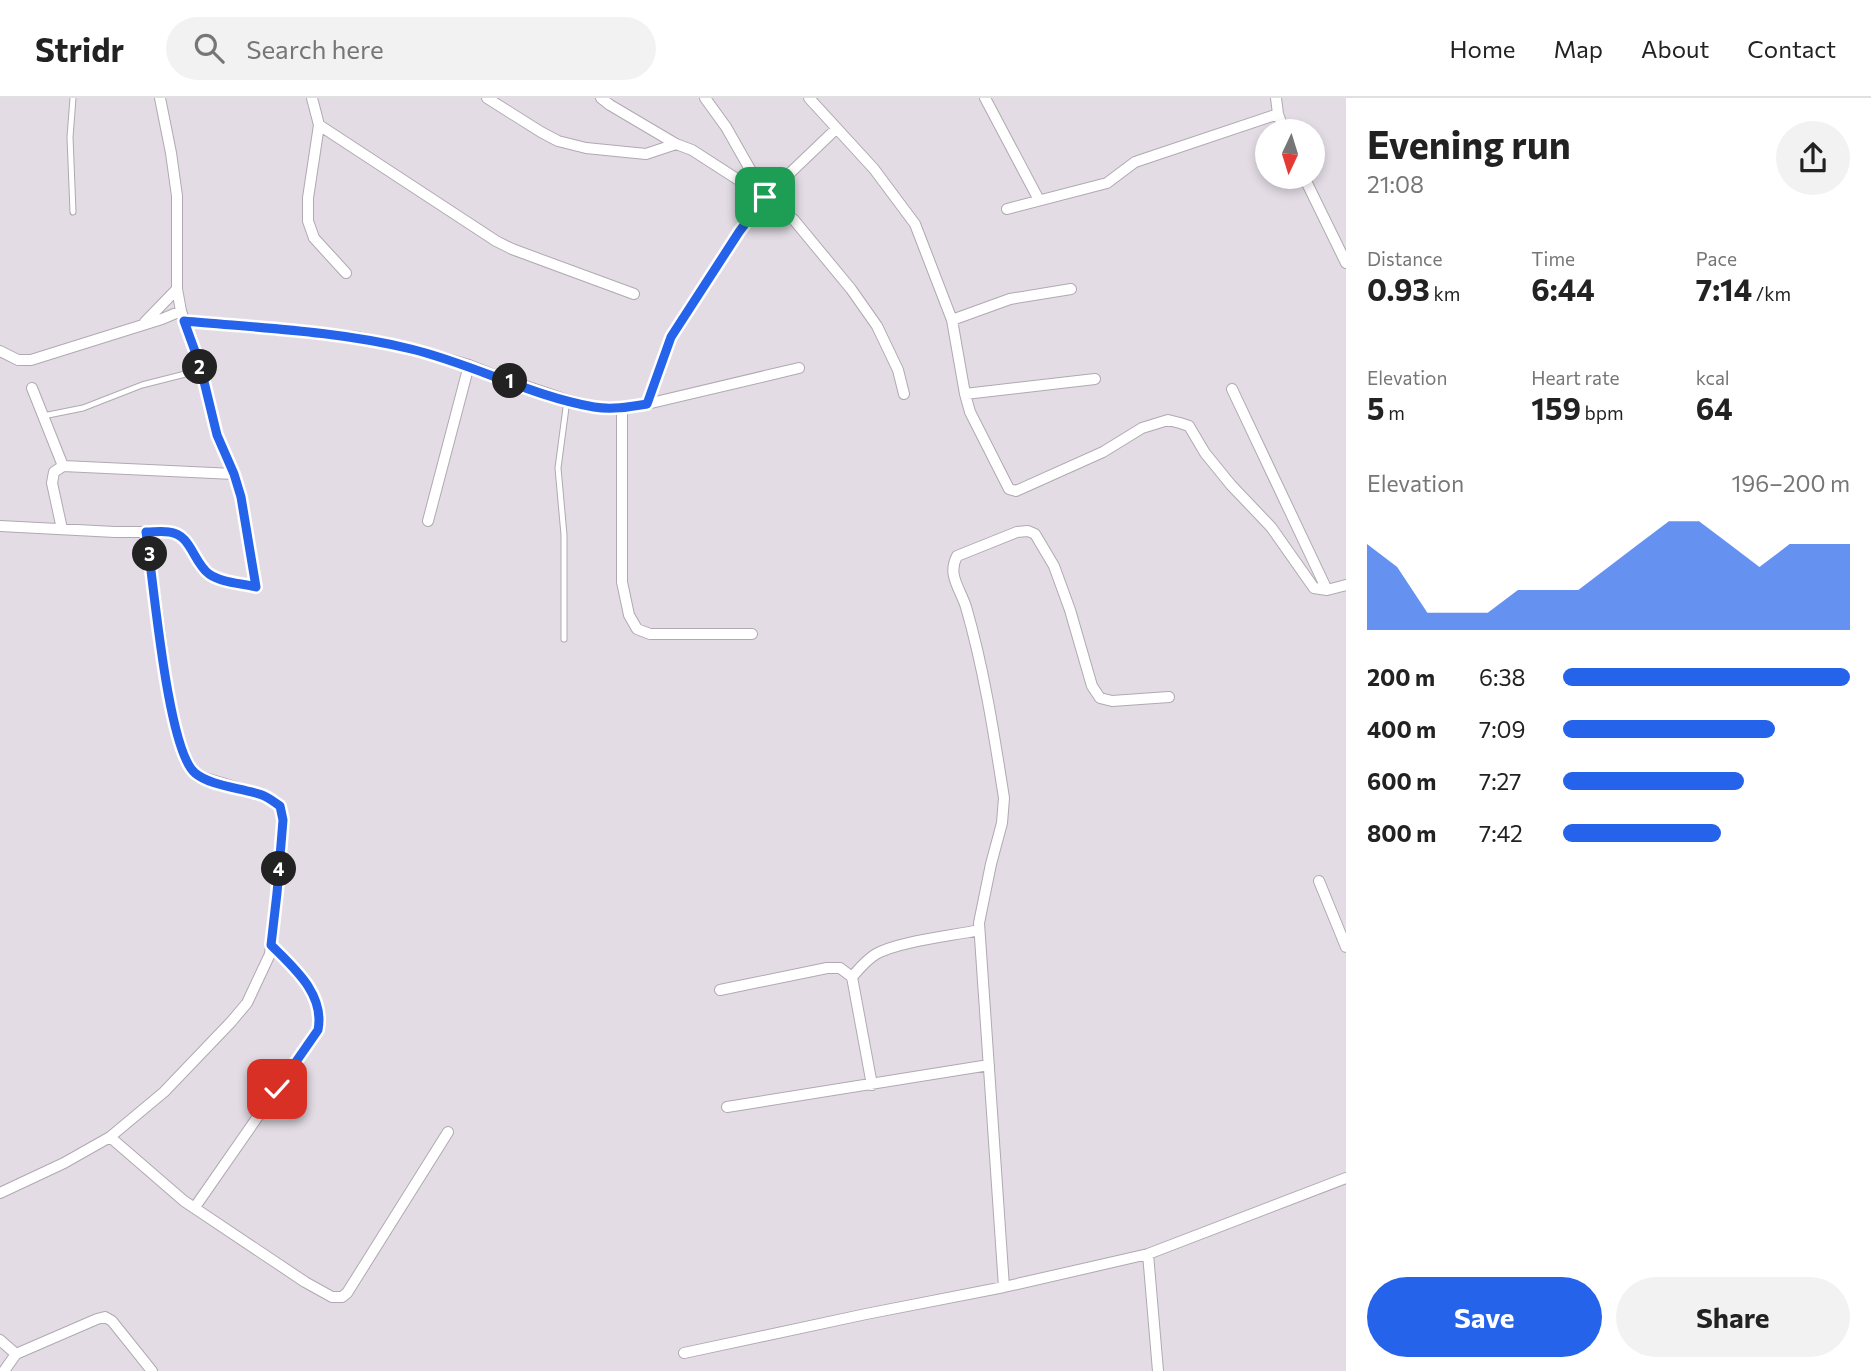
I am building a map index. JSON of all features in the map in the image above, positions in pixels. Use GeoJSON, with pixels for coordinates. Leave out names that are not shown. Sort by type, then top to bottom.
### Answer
{"type":"FeatureCollection","features":[{"type":"Feature","properties":{"kind":"street"},"geometry":{"type":"LineString","coordinates":[[0,526],[170,532],[184,538],[208,573],[218,579],[256,587],[241,497],[217,435],[201,370],[182,316],[177,289],[177,196],[160,98]]}},
{"type":"Feature","properties":{"kind":"street"},"geometry":{"type":"LineString","coordinates":[[312,98],[318,125],[308,198],[308,221],[314,238],[346,273]]}},
{"type":"Feature","properties":{"kind":"street"},"geometry":{"type":"LineString","coordinates":[[487,98],[558,141],[586,148],[646,154],[676,144]]}},
{"type":"Feature","properties":{"kind":"street"},"geometry":{"type":"LineString","coordinates":[[601,98],[676,144],[692,150],[765,197],[794,220],[851,289],[877,326],[898,370],[904,394]]}},
{"type":"Feature","properties":{"kind":"street"},"geometry":{"type":"LineString","coordinates":[[705,98],[726,127],[765,197]]}},
{"type":"Feature","properties":{"kind":"street"},"geometry":{"type":"LineString","coordinates":[[809,98],[874,169],[915,223],[952,320],[970,412],[1009,489],[1016,491],[1102,452],[1142,428],[1168,420],[1180,423],[1189,426],[1205,453],[1271,527],[1314,588],[1327,590],[1346,585]]}},
{"type":"Feature","properties":{"kind":"street"},"geometry":{"type":"LineString","coordinates":[[985,98],[1038,200]]}},
{"type":"Feature","properties":{"kind":"street"},"geometry":{"type":"LineString","coordinates":[[1276,98],[1280,119]]}},
{"type":"Feature","properties":{"kind":"street"},"geometry":{"type":"LineString","coordinates":[[1007,209],[1107,183],[1135,162],[1278,114]]}},
{"type":"Feature","properties":{"kind":"street"},"geometry":{"type":"LineString","coordinates":[[318,125],[496,241],[634,293]]}},
{"type":"Feature","properties":{"kind":"street"},"geometry":{"type":"LineString","coordinates":[[647,404],[671,337],[739,232],[765,197],[836,129]]}},
{"type":"Feature","properties":{"kind":"street"},"geometry":{"type":"LineString","coordinates":[[1310,189],[1346,263]]}},
{"type":"Feature","properties":{"kind":"street"},"geometry":{"type":"LineString","coordinates":[[143,324],[177,289]]}},
{"type":"Feature","properties":{"kind":"street"},"geometry":{"type":"LineString","coordinates":[[952,320],[1010,299],[1071,289]]}},
{"type":"Feature","properties":{"kind":"street"},"geometry":{"type":"LineString","coordinates":[[0,351],[18,360],[31,360],[143,324],[182,316],[358,337],[469,365],[567,400],[595,407],[622,408],[799,368]]}},
{"type":"Feature","properties":{"kind":"street"},"geometry":{"type":"LineString","coordinates":[[428,521],[469,365]]}},
{"type":"Feature","properties":{"kind":"street"},"geometry":{"type":"LineString","coordinates":[[965,394],[1095,379]]}},
{"type":"Feature","properties":{"kind":"street"},"geometry":{"type":"LineString","coordinates":[[32,388],[63,466]]}},
{"type":"Feature","properties":{"kind":"street"},"geometry":{"type":"LineString","coordinates":[[1232,389],[1327,590]]}},
{"type":"Feature","properties":{"kind":"street"},"geometry":{"type":"LineString","coordinates":[[622,408],[622,582],[629,615],[637,629],[650,634],[752,634]]}},
{"type":"Feature","properties":{"kind":"street"},"geometry":{"type":"LineString","coordinates":[[62,529],[52,483],[54,472],[63,466],[234,474]]}},
{"type":"Feature","properties":{"kind":"street"},"geometry":{"type":"LineString","coordinates":[[1004,1287],[979,923],[1002,823],[1004,798],[977,646],[963,598],[953,575],[957,556],[1017,532],[1028,531],[1035,534],[1054,566],[1093,686],[1100,698],[1112,701],[1169,697]]}},
{"type":"Feature","properties":{"kind":"street"},"geometry":{"type":"LineString","coordinates":[[0,1193],[110,1138],[164,1092],[247,1003],[270,954],[283,820],[280,806],[263,795],[198,776],[184,757],[172,715],[146,532]]}},
{"type":"Feature","properties":{"kind":"street"},"geometry":{"type":"LineString","coordinates":[[1319,881],[1346,947]]}},
{"type":"Feature","properties":{"kind":"street"},"geometry":{"type":"LineString","coordinates":[[852,977],[867,960],[880,952],[979,930]]}},
{"type":"Feature","properties":{"kind":"street"},"geometry":{"type":"LineString","coordinates":[[195,1208],[318,1030],[320,1018],[310,988],[298,971],[271,945]]}},
{"type":"Feature","properties":{"kind":"street"},"geometry":{"type":"LineString","coordinates":[[720,990],[827,968],[840,968],[852,977],[872,1085]]}},
{"type":"Feature","properties":{"kind":"street"},"geometry":{"type":"LineString","coordinates":[[727,1107],[989,1065]]}},
{"type":"Feature","properties":{"kind":"street"},"geometry":{"type":"LineString","coordinates":[[110,1138],[184,1201],[304,1282],[332,1297],[342,1297],[348,1293],[448,1132]]}},
{"type":"Feature","properties":{"kind":"street"},"geometry":{"type":"LineString","coordinates":[[684,1353],[1149,1254],[1346,1178]]}},
{"type":"Feature","properties":{"kind":"street"},"geometry":{"type":"LineString","coordinates":[[1149,1254],[1158,1371]]}},
{"type":"Feature","properties":{"kind":"street"},"geometry":{"type":"LineString","coordinates":[[4,1371],[16,1354],[105,1317],[113,1321],[152,1371]]}},
{"type":"Feature","properties":{"kind":"street"},"geometry":{"type":"LineString","coordinates":[[0,1340],[16,1354]]}},
{"type":"Feature","properties":{"kind":"lane"},"geometry":{"type":"LineString","coordinates":[[73,98],[70,137],[73,212]]}},
{"type":"Feature","properties":{"kind":"lane"},"geometry":{"type":"LineString","coordinates":[[43,416],[83,408],[142,386],[201,370]]}},
{"type":"Feature","properties":{"kind":"lane"},"geometry":{"type":"LineString","coordinates":[[564,639],[564,534],[558,468],[567,400]]}},
{"type":"Feature","properties":{"kind":"route"},"geometry":{"type":"LineString","coordinates":[[277,1089],[318,1030],[320,1018],[310,988],[298,971],[271,945],[283,820],[280,806],[263,795],[198,776],[184,757],[172,715],[146,532],[178,534],[184,538],[208,573],[218,579],[256,587],[241,497],[217,435],[200,365],[184,321],[358,337],[469,365],[547,394],[595,407],[622,408],[647,404],[671,337],[765,197]]}}]}
